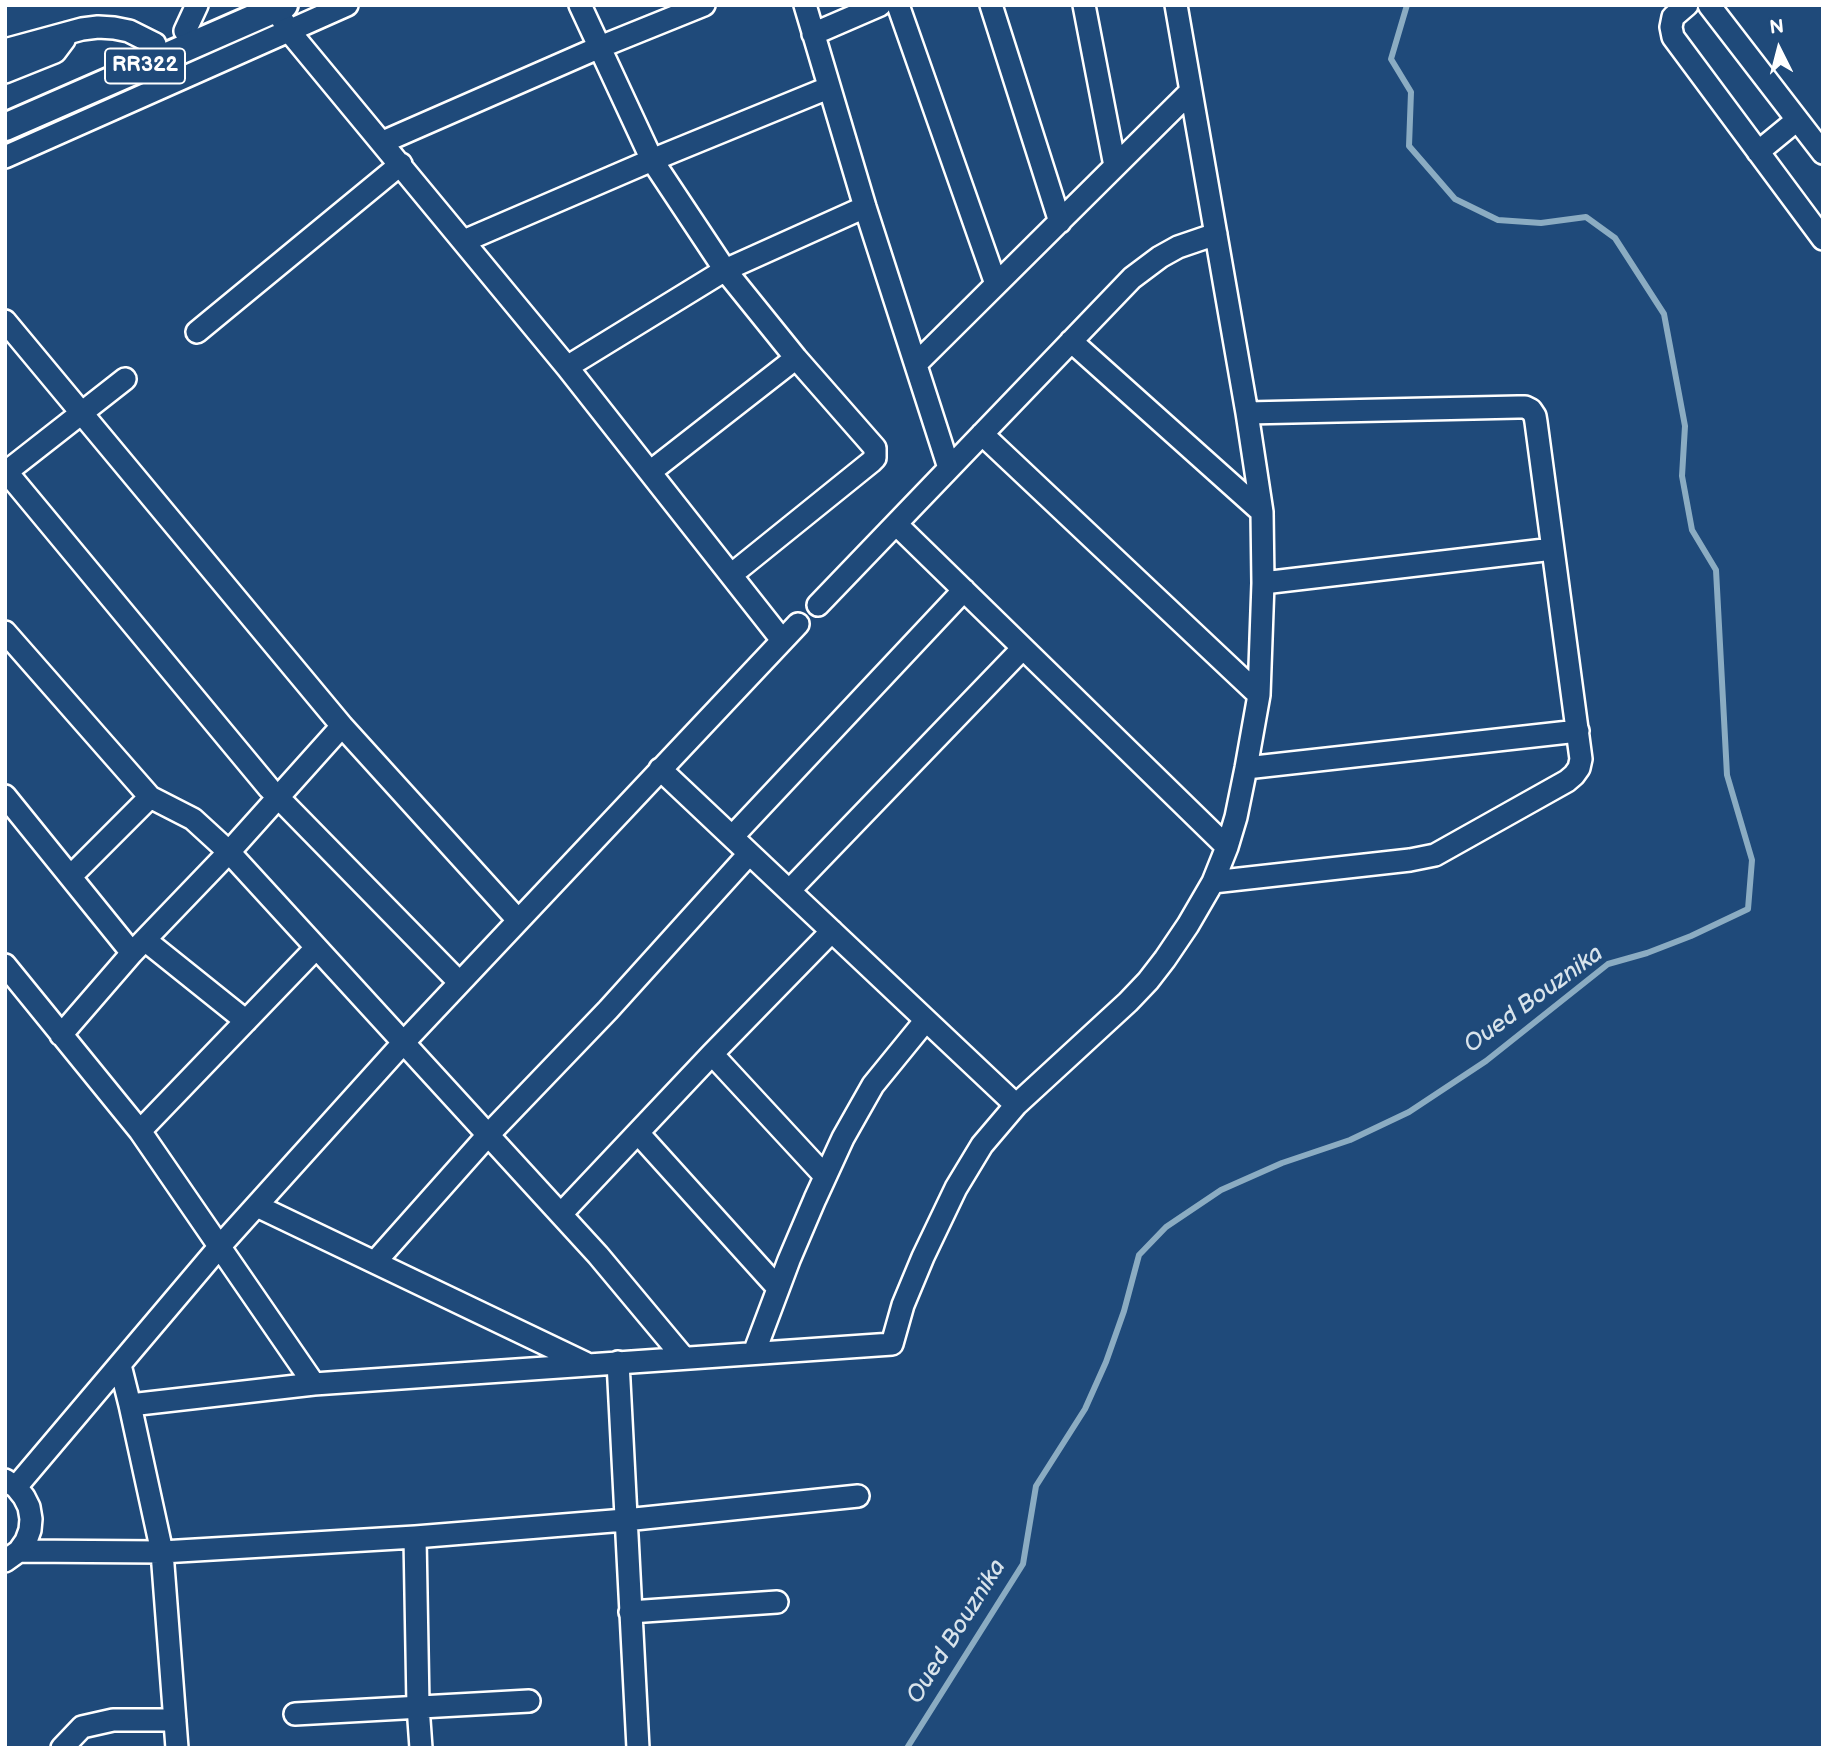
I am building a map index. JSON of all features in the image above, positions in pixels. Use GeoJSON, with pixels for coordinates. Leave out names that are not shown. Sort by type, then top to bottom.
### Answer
{"type":"FeatureCollection","features":[{"type":"Feature","properties":{"kind":"main road","name":"RR322"},"geometry":{"type":"LineString","coordinates":[[5,111],[239,5]]}},
{"type":"Feature","properties":{"kind":"main road","name":"RR322"},"geometry":{"type":"LineString","coordinates":[[5,127],[283,15]]}},
{"type":"Feature","properties":{"kind":"street"},"geometry":{"type":"LineString","coordinates":[[185,31],[197,5]]}},
{"type":"Feature","properties":{"kind":"street"},"geometry":{"type":"LineString","coordinates":[[5,157],[283,15],[347,5]]}},
{"type":"Feature","properties":{"kind":"street"},"geometry":{"type":"LineString","coordinates":[[580,5],[652,160],[725,270],[796,358],[875,447],[875,458],[731,575]]}},
{"type":"Feature","properties":{"kind":"street"},"geometry":{"type":"LineString","coordinates":[[383,142],[600,47],[704,5]]}},
{"type":"Feature","properties":{"kind":"street"},"geometry":{"type":"LineString","coordinates":[[804,5],[865,207],[949,468]]}},
{"type":"Feature","properties":{"kind":"street"},"geometry":{"type":"LineString","coordinates":[[813,34],[880,5]]}},
{"type":"Feature","properties":{"kind":"street"},"geometry":{"type":"LineString","coordinates":[[898,5],[996,284]]}},
{"type":"Feature","properties":{"kind":"street"},"geometry":{"type":"LineString","coordinates":[[991,5],[1060,222]]}},
{"type":"Feature","properties":{"kind":"street"},"geometry":{"type":"LineString","coordinates":[[1084,5],[1115,166]]}},
{"type":"Feature","properties":{"kind":"street"},"geometry":{"type":"LineString","coordinates":[[131,1405],[314,1384],[892,1344],[903,1305],[923,1257],[956,1188],[982,1144],[1016,1105],[1149,981],[1180,937],[1213,882],[1227,848],[1247,768],[1259,695],[1263,583],[1262,512],[1177,5]]}},
{"type":"Feature","properties":{"kind":"street"},"geometry":{"type":"LineString","coordinates":[[1686,5],[1673,17],[1673,37],[1823,239]]}},
{"type":"Feature","properties":{"kind":"street"},"geometry":{"type":"LineString","coordinates":[[1709,5],[1823,153]]}},
{"type":"Feature","properties":{"kind":"street"},"geometry":{"type":"LineString","coordinates":[[283,15],[567,367],[782,640]]}},
{"type":"Feature","properties":{"kind":"street"},"geometry":{"type":"LineString","coordinates":[[5,50],[98,27],[114,28],[155,44]]}},
{"type":"Feature","properties":{"kind":"street"},"geometry":{"type":"LineString","coordinates":[[5,72],[55,52],[67,33]]}},
{"type":"Feature","properties":{"kind":"street"},"geometry":{"type":"LineString","coordinates":[[464,241],[828,88]]}},
{"type":"Feature","properties":{"kind":"street"},"geometry":{"type":"LineString","coordinates":[[916,364],[1191,91]]}},
{"type":"Feature","properties":{"kind":"street"},"geometry":{"type":"LineString","coordinates":[[1758,152],[1797,120]]}},
{"type":"Feature","properties":{"kind":"street"},"geometry":{"type":"LineString","coordinates":[[197,332],[401,164]]}},
{"type":"Feature","properties":{"kind":"street"},"geometry":{"type":"LineString","coordinates":[[567,367],[725,270],[865,207]]}},
{"type":"Feature","properties":{"kind":"street"},"geometry":{"type":"LineString","coordinates":[[818,605],[1121,288],[1143,268],[1178,247],[1216,234]]}},
{"type":"Feature","properties":{"kind":"street"},"geometry":{"type":"LineString","coordinates":[[5,321],[342,726],[518,920]]}},
{"type":"Feature","properties":{"kind":"street"},"geometry":{"type":"LineString","coordinates":[[1070,341],[1262,512]]}},
{"type":"Feature","properties":{"kind":"street"},"geometry":{"type":"LineString","coordinates":[[650,472],[796,358]]}},
{"type":"Feature","properties":{"kind":"street"},"geometry":{"type":"LineString","coordinates":[[125,379],[6,472],[278,797],[459,982]]}},
{"type":"Feature","properties":{"kind":"street"},"geometry":{"type":"LineString","coordinates":[[1213,882],[1435,855],[1567,781],[1579,768],[1581,759],[1535,416],[1531,410],[1525,407],[1247,413]]}},
{"type":"Feature","properties":{"kind":"street"},"geometry":{"type":"LineString","coordinates":[[982,434],[1259,695]]}},
{"type":"Feature","properties":{"kind":"street"},"geometry":{"type":"LineString","coordinates":[[896,524],[1227,848]]}},
{"type":"Feature","properties":{"kind":"street"},"geometry":{"type":"LineString","coordinates":[[1263,583],[1553,550]]}},
{"type":"Feature","properties":{"kind":"street"},"geometry":{"type":"LineString","coordinates":[[732,837],[964,590]]}},
{"type":"Feature","properties":{"kind":"street"},"geometry":{"type":"LineString","coordinates":[[12,1556],[26,1541],[31,1519],[24,1497],[11,1484],[120,1366],[220,1246],[404,1042],[798,624]]}},
{"type":"Feature","properties":{"kind":"street"},"geometry":{"type":"LineString","coordinates":[[5,632],[150,797],[193,819],[229,852],[561,1214],[684,1358]]}},
{"type":"Feature","properties":{"kind":"street"},"geometry":{"type":"LineString","coordinates":[[789,891],[1023,648]]}},
{"type":"Feature","properties":{"kind":"street"},"geometry":{"type":"LineString","coordinates":[[61,1035],[138,946],[229,852],[342,726]]}},
{"type":"Feature","properties":{"kind":"street"},"geometry":{"type":"LineString","coordinates":[[1247,768],[1578,731]]}},
{"type":"Feature","properties":{"kind":"street"},"geometry":{"type":"LineString","coordinates":[[660,769],[1016,1105]]}},
{"type":"Feature","properties":{"kind":"street"},"geometry":{"type":"LineString","coordinates":[[5,796],[71,876],[138,946],[246,1021]]}},
{"type":"Feature","properties":{"kind":"street"},"geometry":{"type":"LineString","coordinates":[[71,876],[150,797]]}},
{"type":"Feature","properties":{"kind":"street"},"geometry":{"type":"LineString","coordinates":[[375,1262],[488,1135],[608,1010],[749,854]]}},
{"type":"Feature","properties":{"kind":"street"},"geometry":{"type":"LineString","coordinates":[[561,1214],[832,931]]}},
{"type":"Feature","properties":{"kind":"street"},"geometry":{"type":"LineString","coordinates":[[140,1130],[316,948]]}},
{"type":"Feature","properties":{"kind":"street"},"geometry":{"type":"LineString","coordinates":[[5,965],[140,1130],[314,1384]]}},
{"type":"Feature","properties":{"kind":"street"},"geometry":{"type":"LineString","coordinates":[[754,1353],[843,1138],[873,1085],[926,1020]]}},
{"type":"Feature","properties":{"kind":"street"},"geometry":{"type":"LineString","coordinates":[[712,1054],[825,1177]]}},
{"type":"Feature","properties":{"kind":"street"},"geometry":{"type":"LineString","coordinates":[[638,1133],[779,1288]]}},
{"type":"Feature","properties":{"kind":"street"},"geometry":{"type":"LineString","coordinates":[[257,1206],[587,1364]]}},
{"type":"Feature","properties":{"kind":"street"},"geometry":{"type":"LineString","coordinates":[[618,1362],[638,1748]]}},
{"type":"Feature","properties":{"kind":"street"},"geometry":{"type":"LineString","coordinates":[[120,1366],[131,1405],[162,1552],[177,1748]]}},
{"type":"Feature","properties":{"kind":"street"},"geometry":{"type":"LineString","coordinates":[[12,1556],[162,1552],[415,1537],[625,1520],[859,1496]]}},
{"type":"Feature","properties":{"kind":"street"},"geometry":{"type":"LineString","coordinates":[[415,1537],[421,1748]]}},
{"type":"Feature","properties":{"kind":"street"},"geometry":{"type":"LineString","coordinates":[[630,1612],[778,1602]]}},
{"type":"Feature","properties":{"kind":"street"},"geometry":{"type":"LineString","coordinates":[[295,1714],[529,1701]]}},
{"type":"Feature","properties":{"kind":"street"},"geometry":{"type":"LineString","coordinates":[[62,1748],[82,1727],[113,1720],[175,1720]]}},
{"type":"Feature","properties":{"kind":"waterway","name":"Oued Bouznika"},"geometry":{"type":"LineString","coordinates":[[907,1748],[1023,1564],[1036,1486],[1085,1409],[1106,1362],[1124,1311],[1139,1255],[1166,1227],[1221,1190],[1282,1163],[1350,1140],[1409,1112],[1486,1061],[1608,964],[1691,936],[1748,909],[1752,860],[1727,775],[1716,570],[1692,530],[1682,476],[1685,426],[1664,314],[1615,238],[1586,217],[1541,223],[1498,220],[1455,199],[1409,146],[1411,92],[1391,59],[1407,5]]}}]}
